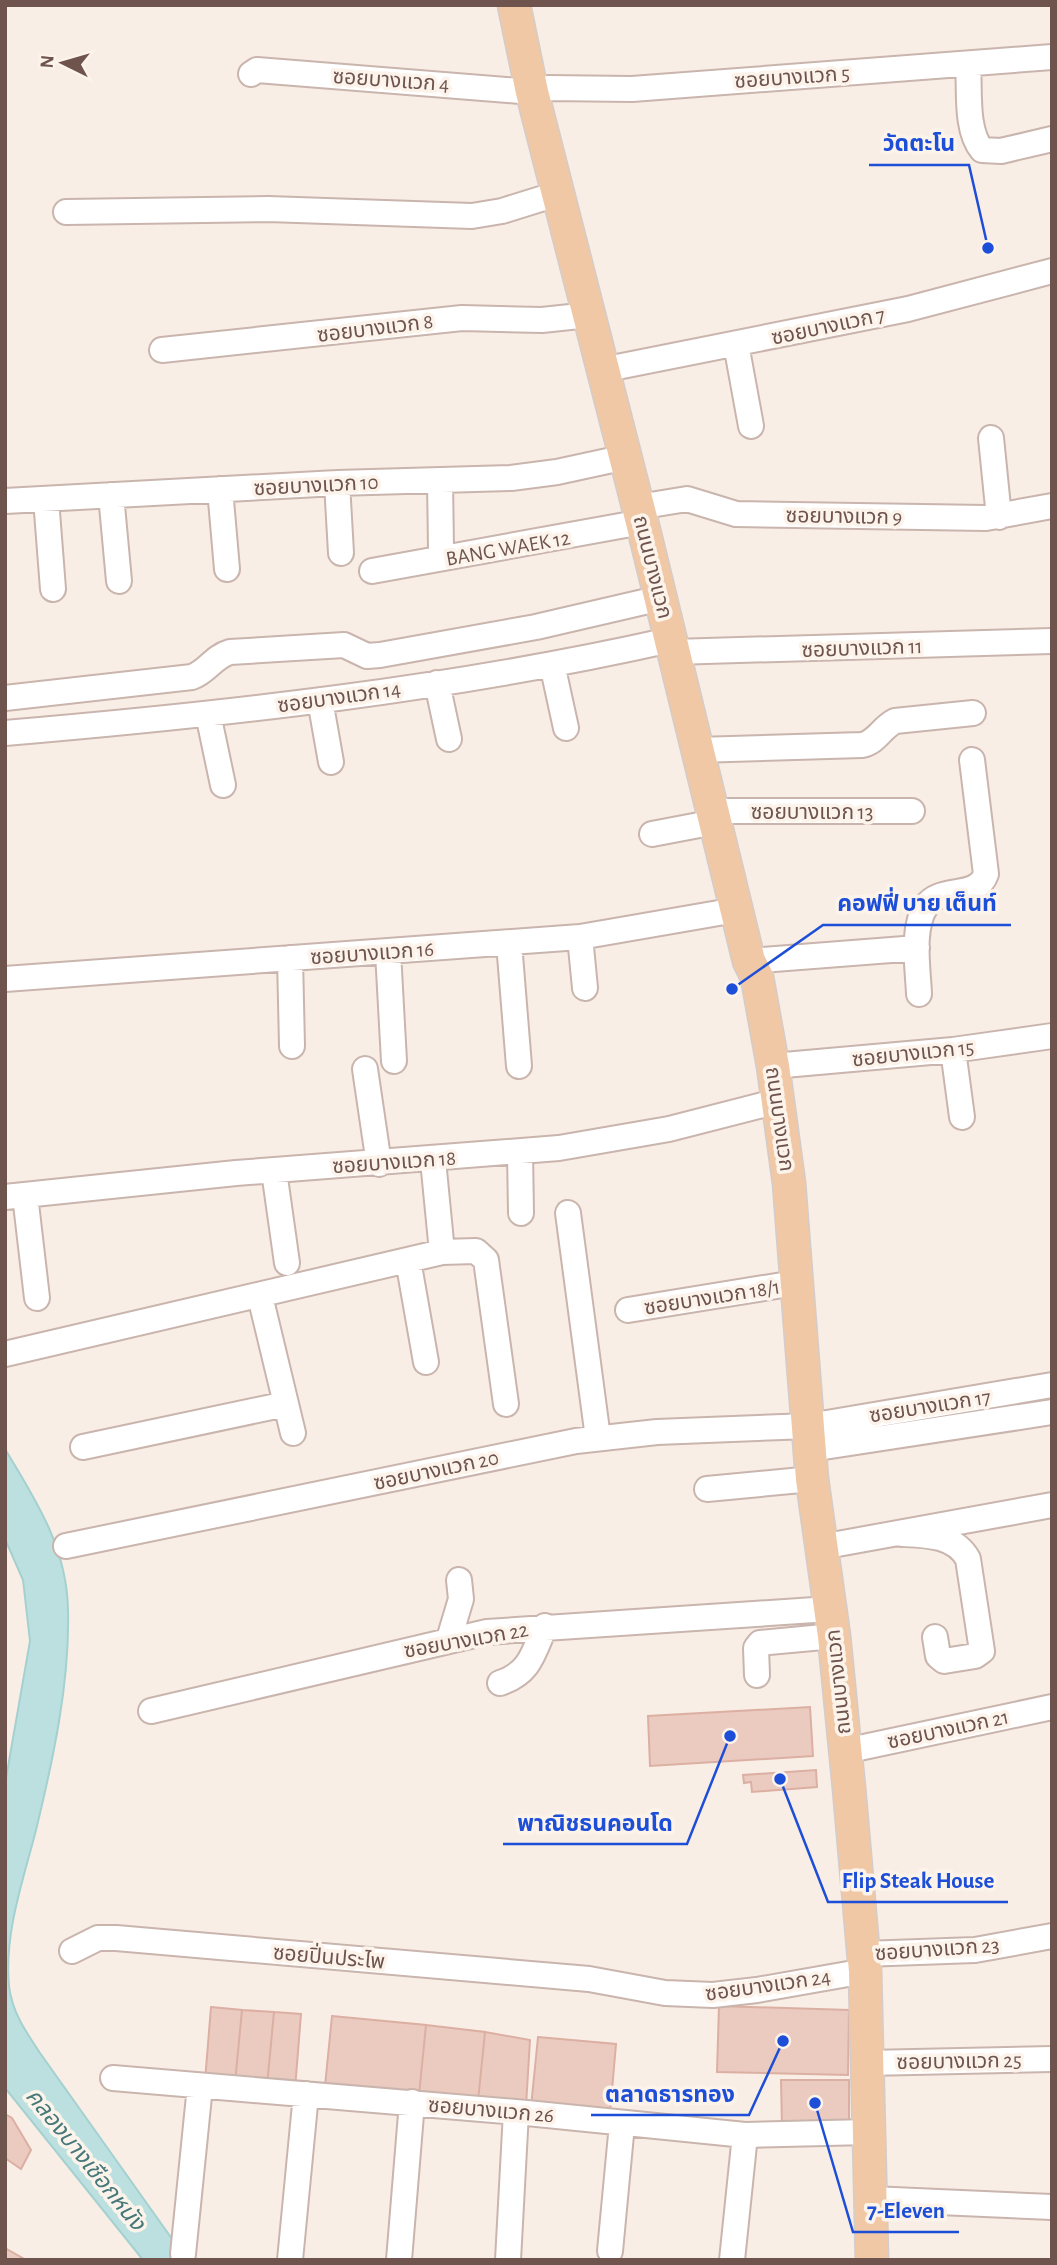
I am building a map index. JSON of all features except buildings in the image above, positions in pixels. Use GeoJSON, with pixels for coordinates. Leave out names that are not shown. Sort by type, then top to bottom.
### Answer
{"type":"FeatureCollection","features":[{"type":"Feature","properties":{"kind":"main road","name":"ถนนบางแวก"},"geometry":{"type":"LineString","coordinates":[[514,5],[532,92],[626,457],[736,910],[749,961],[757,977],[773,1066],[789,1182],[795,1283],[811,1451],[832,1622],[864,1962],[872,2260]]}},
{"type":"Feature","properties":{"kind":"street","name":"ซอยบางแวก 5"},"geometry":{"type":"LineString","coordinates":[[532,92],[548,88],[632,89],[1052,57]]}},
{"type":"Feature","properties":{"kind":"street"},"geometry":{"type":"LineString","coordinates":[[968,64],[971,117],[976,142],[982,150],[1001,151],[1052,139]]}},
{"type":"Feature","properties":{"kind":"street","name":"ซอยบางแวก 4"},"geometry":{"type":"LineString","coordinates":[[251,74],[257,70],[532,92]]}},
{"type":"Feature","properties":{"kind":"street"},"geometry":{"type":"LineString","coordinates":[[66,212],[268,209],[472,216],[502,211],[560,193]]}},
{"type":"Feature","properties":{"kind":"street","name":"ซอยบางแวก 7"},"geometry":{"type":"LineString","coordinates":[[602,370],[935,303],[1052,271]]}},
{"type":"Feature","properties":{"kind":"street","name":"ซอยบางแวก 8"},"geometry":{"type":"LineString","coordinates":[[162,350],[439,320],[542,320],[589,315]]}},
{"type":"Feature","properties":{"kind":"street"},"geometry":{"type":"LineString","coordinates":[[736,344],[751,426]]}},
{"type":"Feature","properties":{"kind":"street"},"geometry":{"type":"LineString","coordinates":[[991,438],[999,517]]}},
{"type":"Feature","properties":{"kind":"street","name":"ซอยบางแวก 10"},"geometry":{"type":"LineString","coordinates":[[5,501],[534,475],[626,457]]}},
{"type":"Feature","properties":{"kind":"street"},"geometry":{"type":"LineString","coordinates":[[440,480],[441,549]]}},
{"type":"Feature","properties":{"kind":"street"},"geometry":{"type":"LineString","coordinates":[[337,483],[341,553]]}},
{"type":"Feature","properties":{"kind":"street"},"geometry":{"type":"LineString","coordinates":[[220,489],[227,569]]}},
{"type":"Feature","properties":{"kind":"street"},"geometry":{"type":"LineString","coordinates":[[111,495],[119,581]]}},
{"type":"Feature","properties":{"kind":"street"},"geometry":{"type":"LineString","coordinates":[[46,499],[53,589]]}},
{"type":"Feature","properties":{"kind":"street","name":"ซอยบางแวก 9"},"geometry":{"type":"LineString","coordinates":[[640,515],[687,499],[736,514],[999,517],[1052,506]]}},
{"type":"Feature","properties":{"kind":"street","name":"BANG WAEK 12"},"geometry":{"type":"LineString","coordinates":[[372,571],[640,515]]}},
{"type":"Feature","properties":{"kind":"street"},"geometry":{"type":"LineString","coordinates":[[5,698],[192,677],[206,670],[215,659],[230,652],[344,645],[367,656],[380,655],[536,627],[661,598]]}},
{"type":"Feature","properties":{"kind":"street","name":"ซอยบางแวก 11"},"geometry":{"type":"LineString","coordinates":[[672,646],[1052,641]]}},
{"type":"Feature","properties":{"kind":"street","name":"ซอยบางแวก 14"},"geometry":{"type":"LineString","coordinates":[[5,733],[208,714],[320,700],[672,646]]}},
{"type":"Feature","properties":{"kind":"street"},"geometry":{"type":"LineString","coordinates":[[551,664],[566,728]]}},
{"type":"Feature","properties":{"kind":"street"},"geometry":{"type":"LineString","coordinates":[[437,683],[449,739]]}},
{"type":"Feature","properties":{"kind":"street"},"geometry":{"type":"LineString","coordinates":[[320,700],[331,762]]}},
{"type":"Feature","properties":{"kind":"street"},"geometry":{"type":"LineString","coordinates":[[697,750],[862,745],[871,743],[886,726],[895,721],[973,713]]}},
{"type":"Feature","properties":{"kind":"street"},"geometry":{"type":"LineString","coordinates":[[208,714],[223,785]]}},
{"type":"Feature","properties":{"kind":"street"},"geometry":{"type":"LineString","coordinates":[[919,994],[917,948],[926,905],[936,897],[971,890],[984,882],[986,874],[972,760]]}},
{"type":"Feature","properties":{"kind":"street","name":"ซอยบางแวก 13"},"geometry":{"type":"LineString","coordinates":[[652,834],[714,817],[912,811]]}},
{"type":"Feature","properties":{"kind":"street","name":"ซอยบางแวก 16"},"geometry":{"type":"LineString","coordinates":[[5,979],[580,937],[736,910]]}},
{"type":"Feature","properties":{"kind":"street"},"geometry":{"type":"LineString","coordinates":[[580,937],[585,988]]}},
{"type":"Feature","properties":{"kind":"street"},"geometry":{"type":"LineString","coordinates":[[509,943],[519,1066]]}},
{"type":"Feature","properties":{"kind":"street"},"geometry":{"type":"LineString","coordinates":[[749,961],[917,948]]}},
{"type":"Feature","properties":{"kind":"street"},"geometry":{"type":"LineString","coordinates":[[388,952],[394,1061]]}},
{"type":"Feature","properties":{"kind":"street"},"geometry":{"type":"LineString","coordinates":[[290,958],[292,1046]]}},
{"type":"Feature","properties":{"kind":"street","name":"ซอยบางแวก 15"},"geometry":{"type":"LineString","coordinates":[[773,1066],[953,1050],[1052,1037]]}},
{"type":"Feature","properties":{"kind":"street"},"geometry":{"type":"LineString","coordinates":[[953,1050],[962,1117]]}},
{"type":"Feature","properties":{"kind":"street"},"geometry":{"type":"LineString","coordinates":[[365,1069],[379,1164]]}},
{"type":"Feature","properties":{"kind":"street","name":"ซอยบางแวก 18"},"geometry":{"type":"LineString","coordinates":[[15,1196],[583,1145],[668,1129],[778,1101]]}},
{"type":"Feature","properties":{"kind":"street"},"geometry":{"type":"LineString","coordinates":[[520,1152],[521,1213]]}},
{"type":"Feature","properties":{"kind":"street"},"geometry":{"type":"LineString","coordinates":[[433,1160],[442,1252]]}},
{"type":"Feature","properties":{"kind":"street"},"geometry":{"type":"LineString","coordinates":[[274,1171],[287,1262]]}},
{"type":"Feature","properties":{"kind":"street"},"geometry":{"type":"LineString","coordinates":[[15,1196],[37,1298]]}},
{"type":"Feature","properties":{"kind":"street"},"geometry":{"type":"LineString","coordinates":[[568,1213],[598,1437]]}},
{"type":"Feature","properties":{"kind":"street"},"geometry":{"type":"LineString","coordinates":[[5,1353],[442,1252],[476,1251],[486,1260],[506,1404]]}},
{"type":"Feature","properties":{"kind":"street"},"geometry":{"type":"LineString","coordinates":[[408,1260],[426,1362]]}},
{"type":"Feature","properties":{"kind":"street","name":"ซอยบางแวก 18/1"},"geometry":{"type":"LineString","coordinates":[[628,1310],[795,1283]]}},
{"type":"Feature","properties":{"kind":"street"},"geometry":{"type":"LineString","coordinates":[[260,1296],[293,1433]]}},
{"type":"Feature","properties":{"kind":"street","name":"ซอยบางแวก 17"},"geometry":{"type":"LineString","coordinates":[[811,1451],[1052,1385]]}},
{"type":"Feature","properties":{"kind":"street"},"geometry":{"type":"LineString","coordinates":[[83,1447],[286,1404]]}},
{"type":"Feature","properties":{"kind":"street"},"geometry":{"type":"LineString","coordinates":[[707,1489],[811,1451],[1052,1412]]}},
{"type":"Feature","properties":{"kind":"street","name":"ซอยบางแวก 20"},"geometry":{"type":"LineString","coordinates":[[66,1546],[342,1491],[420,1471],[598,1437],[811,1451]]}},
{"type":"Feature","properties":{"kind":"street"},"geometry":{"type":"LineString","coordinates":[[821,1547],[1052,1505]]}},
{"type":"Feature","properties":{"kind":"street"},"geometry":{"type":"LineString","coordinates":[[902,1534],[950,1541],[964,1550],[968,1559],[982,1651],[975,1656],[944,1661],[938,1656],[935,1637]]}},
{"type":"Feature","properties":{"kind":"street"},"geometry":{"type":"LineString","coordinates":[[449,1639],[461,1599],[459,1580]]}},
{"type":"Feature","properties":{"kind":"street"},"geometry":{"type":"LineString","coordinates":[[757,1675],[756,1648],[760,1643],[832,1622]]}},
{"type":"Feature","properties":{"kind":"street","name":"ซอยบางแวก 22"},"geometry":{"type":"LineString","coordinates":[[151,1710],[449,1639],[545,1626],[832,1622]]}},
{"type":"Feature","properties":{"kind":"street"},"geometry":{"type":"LineString","coordinates":[[500,1684],[524,1671],[545,1626]]}},
{"type":"Feature","properties":{"kind":"street","name":"ซอยบางแวก 21"},"geometry":{"type":"LineString","coordinates":[[845,1751],[1052,1707]]}},
{"type":"Feature","properties":{"kind":"street","name":"ซอยบางแวก 23"},"geometry":{"type":"LineString","coordinates":[[864,1962],[975,1950],[1052,1936]]}},
{"type":"Feature","properties":{"kind":"street","name":"ซอยปิ่นประไพ"},"geometry":{"type":"LineString","coordinates":[[72,1951],[98,1938],[116,1938],[589,1979]]}},
{"type":"Feature","properties":{"kind":"street","name":"ซอยบางแวก 24"},"geometry":{"type":"LineString","coordinates":[[589,1979],[664,1993],[713,1994],[757,1990],[864,1962]]}},
{"type":"Feature","properties":{"kind":"street","name":"ซอยบางแวก 25"},"geometry":{"type":"LineString","coordinates":[[867,2063],[1052,2059]]}},
{"type":"Feature","properties":{"kind":"street","name":"ซอยบางแวก 26"},"geometry":{"type":"LineString","coordinates":[[113,2078],[412,2102],[745,2135],[869,2132]]}},
{"type":"Feature","properties":{"kind":"street"},"geometry":{"type":"LineString","coordinates":[[183,2255],[200,2086]]}},
{"type":"Feature","properties":{"kind":"street"},"geometry":{"type":"LineString","coordinates":[[290,2260],[306,2094]]}},
{"type":"Feature","properties":{"kind":"street"},"geometry":{"type":"LineString","coordinates":[[399,2260],[412,2102]]}},
{"type":"Feature","properties":{"kind":"street"},"geometry":{"type":"LineString","coordinates":[[508,2260],[516,2112]]}},
{"type":"Feature","properties":{"kind":"street"},"geometry":{"type":"LineString","coordinates":[[610,2251],[622,2124]]}},
{"type":"Feature","properties":{"kind":"street"},"geometry":{"type":"LineString","coordinates":[[732,2260],[745,2135]]}},
{"type":"Feature","properties":{"kind":"street"},"geometry":{"type":"LineString","coordinates":[[871,2199],[1052,2207]]}},
{"type":"Feature","properties":{"kind":"water","name":"คลองบางเชือกหนัง"},"geometry":{"type":"Polygon","coordinates":[[[5,1449],[28,1487],[56,1545],[66,1587],[68,1610],[66,1665],[59,1721],[9,1946],[9,1986],[13,2004],[40,2053],[187,2260],[143,2260],[5,2088],[5,1784],[30,1641],[23,1580],[5,1539],[5,1449]]]}},
{"type":"Feature","properties":{"kind":"place","name":"วัดตะโน"},"geometry":{"type":"Point","coordinates":[988,248]}},
{"type":"Feature","properties":{"kind":"place","name":"คอฟฟี่ บาย เต็นท์"},"geometry":{"type":"Point","coordinates":[732,989]}},
{"type":"Feature","properties":{"kind":"place","name":"พาณิชธนคอนโด"},"geometry":{"type":"Point","coordinates":[730,1736]}},
{"type":"Feature","properties":{"kind":"place","name":"Flip Steak House"},"geometry":{"type":"Point","coordinates":[780,1779]}},
{"type":"Feature","properties":{"kind":"place","name":"ตลาดธารทอง"},"geometry":{"type":"Point","coordinates":[783,2041]}},
{"type":"Feature","properties":{"kind":"place","name":"7-Eleven"},"geometry":{"type":"Point","coordinates":[815,2103]}}]}
